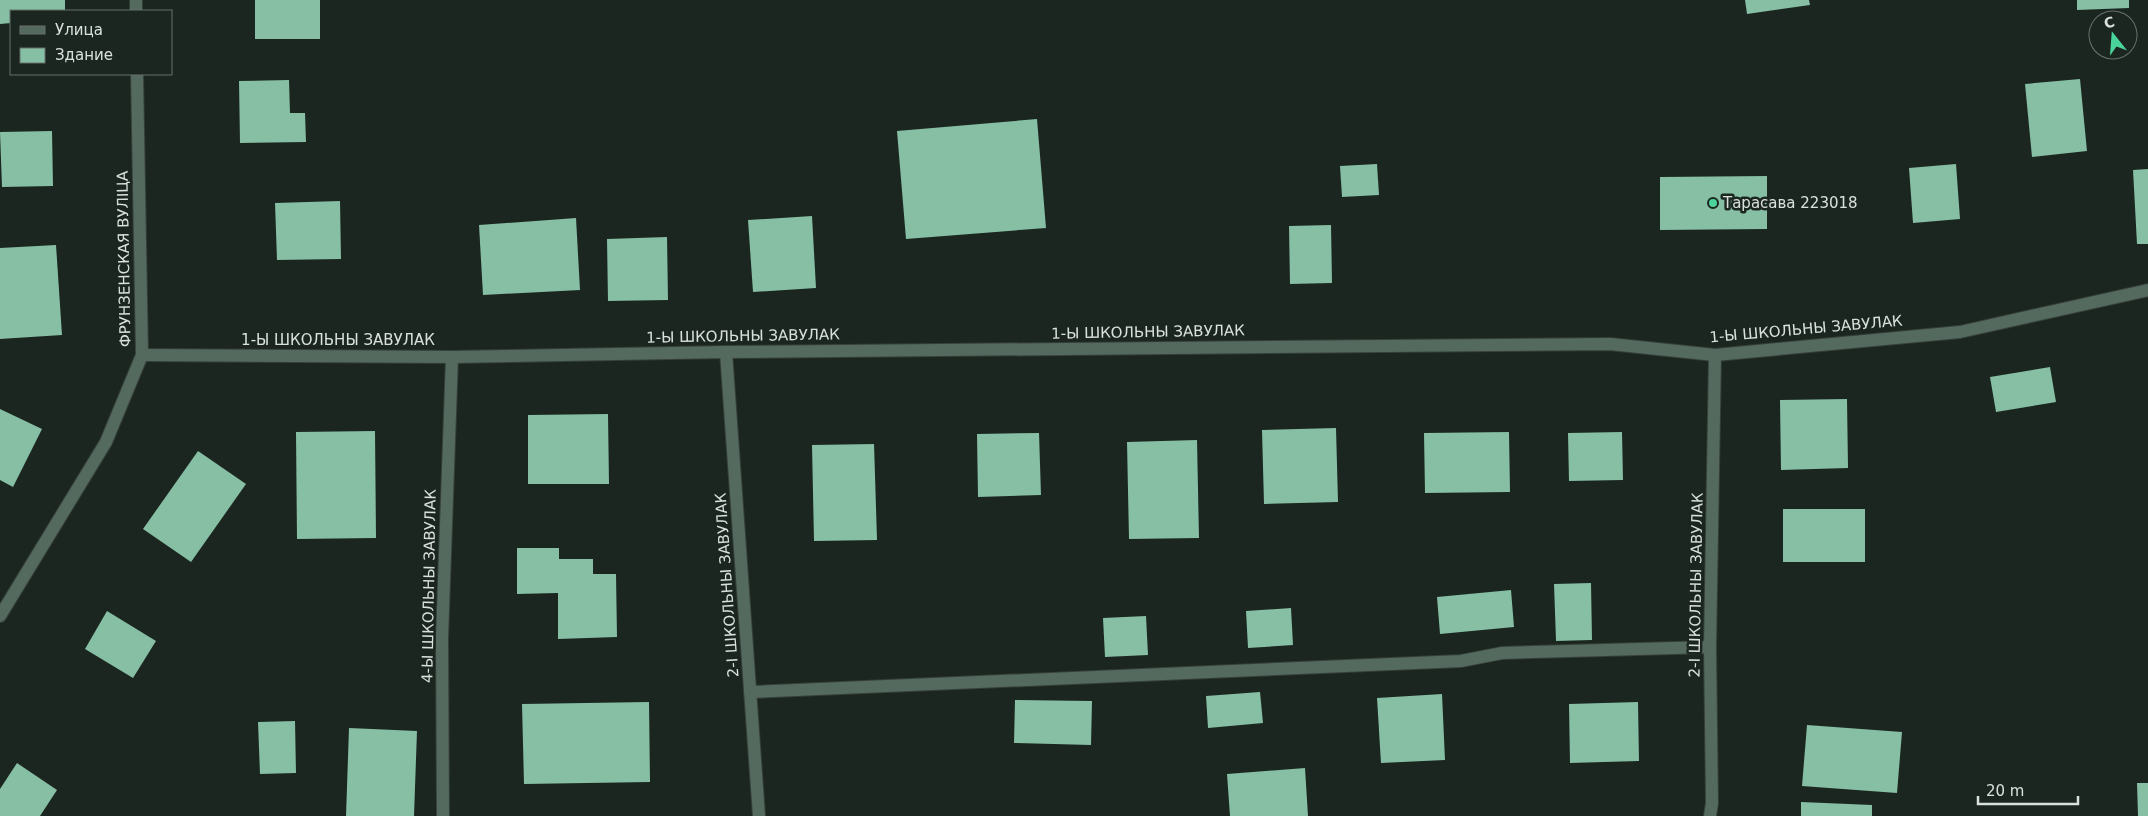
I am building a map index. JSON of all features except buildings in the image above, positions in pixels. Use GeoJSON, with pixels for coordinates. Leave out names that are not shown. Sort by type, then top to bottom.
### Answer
{"type":"FeatureCollection","features":[{"type":"Feature","properties":{"kind":"street","name":"ФРУНЗЕНСКАЯ ВУЛІЦА"},"geometry":{"type":"LineString","coordinates":[[0,616],[106,442],[142,356],[137,75]]}},
{"type":"Feature","properties":{"kind":"street","name":"1-Ы ШКОЛЬНЫ ЗАВУЛАК"},"geometry":{"type":"LineString","coordinates":[[142,356],[452,357],[726,352],[1610,344],[1715,355],[1960,332],[2148,290]]}},
{"type":"Feature","properties":{"kind":"street","name":"2-І ШКОЛЬНЫ ЗАВУЛАК"},"geometry":{"type":"LineString","coordinates":[[726,352],[759,816]]}},
{"type":"Feature","properties":{"kind":"street","name":"2-І ШКОЛЬНЫ ЗАВУЛАК"},"geometry":{"type":"LineString","coordinates":[[1710,816],[1712,803],[1710,647],[1715,355]]}},
{"type":"Feature","properties":{"kind":"street","name":"4-Ы ШКОЛЬНЫ ЗАВУЛАК"},"geometry":{"type":"LineString","coordinates":[[444,816],[442,638],[452,357]]}},
{"type":"Feature","properties":{"kind":"street"},"geometry":{"type":"LineString","coordinates":[[750,692],[1461,661],[1502,653],[1710,647]]}},
{"type":"Feature","properties":{"kind":"place","name":"Тарасава 223018"},"geometry":{"type":"Point","coordinates":[1713,203]}}]}
